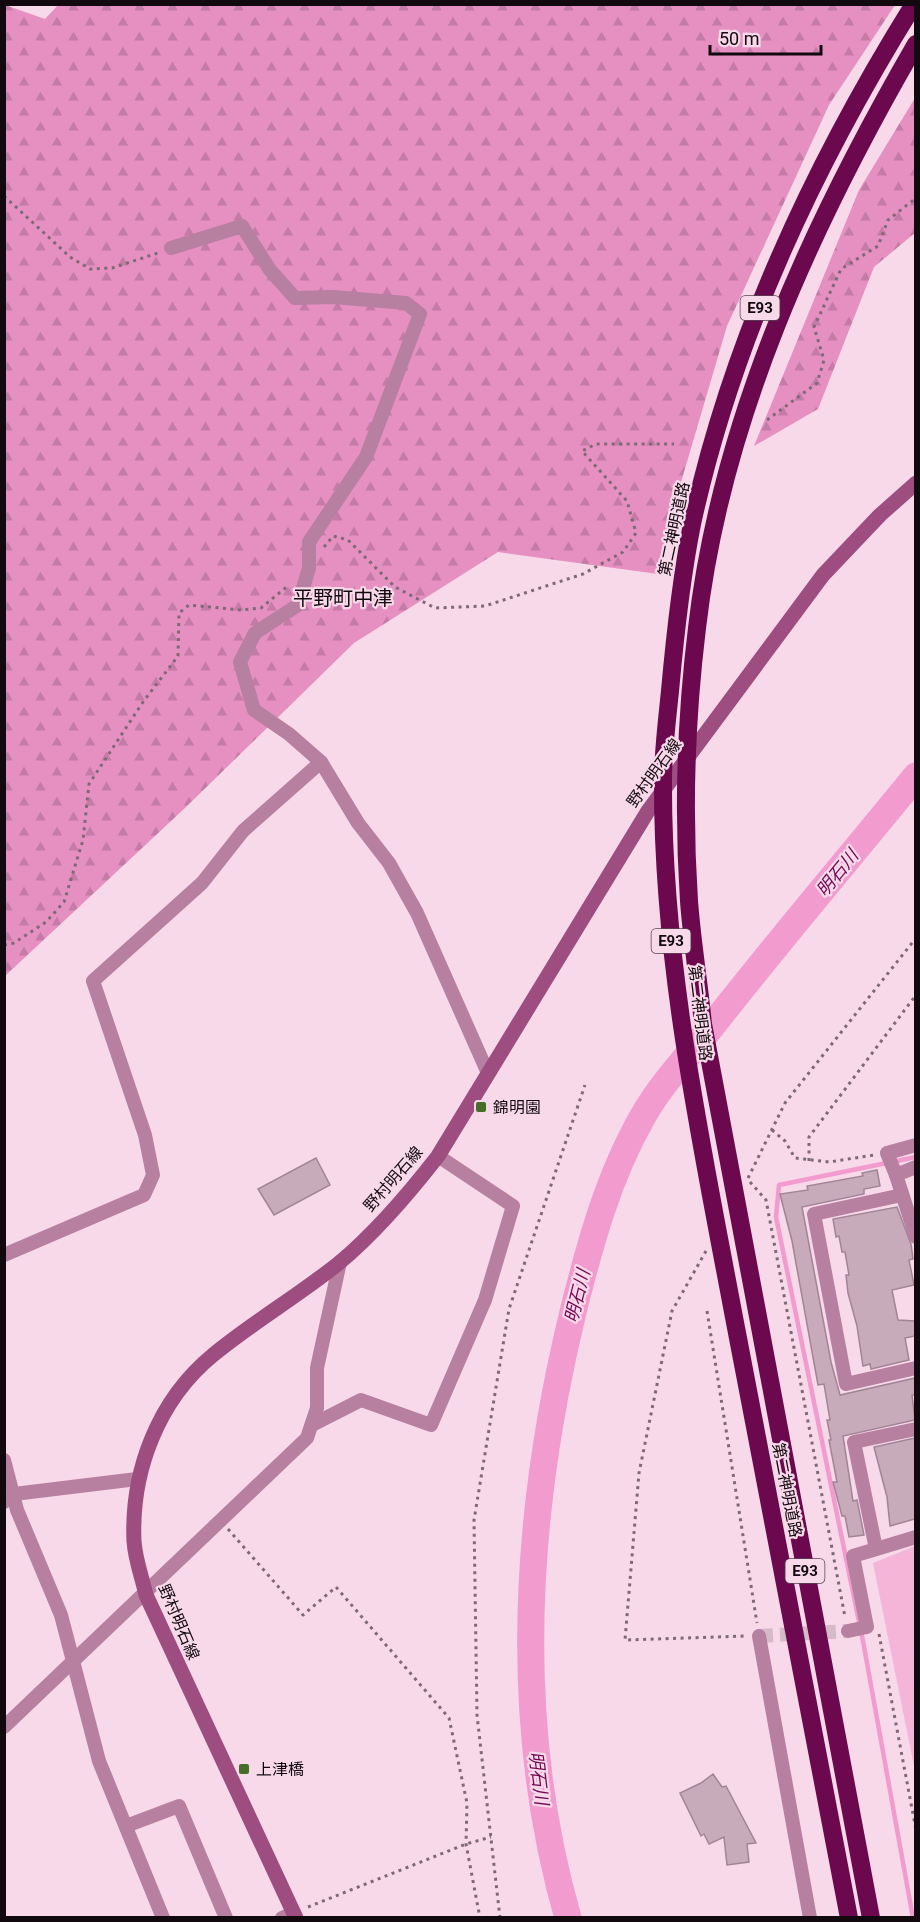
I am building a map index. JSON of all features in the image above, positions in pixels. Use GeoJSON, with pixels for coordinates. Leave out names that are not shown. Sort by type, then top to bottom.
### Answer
{"type":"FeatureCollection","features":[{"type":"Feature","properties":{"kind":"highway","name":"第二神明道路"},"geometry":{"type":"LineString","coordinates":[[849,1917],[683,1043],[666,895],[663,776],[675,636],[692,524],[722,412],[752,325],[803,206],[845,124],[914,4]]}},
{"type":"Feature","properties":{"kind":"highway","name":"第二神明道路"},"geometry":{"type":"LineString","coordinates":[[871,1917],[703,1024],[689,901],[687,780],[697,628],[716,520],[744,416],[772,335],[822,217],[915,44]]}},
{"type":"Feature","properties":{"kind":"main road","name":"野村明石線"},"geometry":{"type":"LineString","coordinates":[[291,1916],[146,1595],[134,1542],[137,1479],[153,1434],[175,1394],[212,1355],[340,1262],[413,1188],[438,1156],[487,1071],[648,811],[823,575],[880,515],[915,483]]}},
{"type":"Feature","properties":{"kind":"street"},"geometry":{"type":"LineString","coordinates":[[171,248],[242,226],[270,270],[296,298],[333,297],[406,303],[420,314],[366,457],[309,542],[309,568],[297,605],[255,633],[240,662],[254,710],[289,734],[321,762],[357,823],[389,863],[417,913],[487,1071]]}},
{"type":"Feature","properties":{"kind":"street"},"geometry":{"type":"LineString","coordinates":[[4,1255],[144,1195],[153,1175],[145,1135],[93,981],[202,883],[243,831],[321,762]]}},
{"type":"Feature","properties":{"kind":"street"},"geometry":{"type":"LineString","coordinates":[[915,1145],[887,1153],[896,1174],[915,1237]]}},
{"type":"Feature","properties":{"kind":"street"},"geometry":{"type":"LineString","coordinates":[[312,1425],[361,1400],[431,1425],[485,1300],[513,1206],[438,1156]]}},
{"type":"Feature","properties":{"kind":"street"},"geometry":{"type":"LineString","coordinates":[[896,1174],[915,1167]]}},
{"type":"Feature","properties":{"kind":"street"},"geometry":{"type":"LineString","coordinates":[[902,1195],[814,1214],[846,1384],[915,1368]]}},
{"type":"Feature","properties":{"kind":"street"},"geometry":{"type":"LineString","coordinates":[[4,1727],[146,1595],[220,1520],[307,1438],[317,1408],[317,1368],[340,1262]]}},
{"type":"Feature","properties":{"kind":"street"},"geometry":{"type":"LineString","coordinates":[[876,1549],[854,1442],[915,1429]]}},
{"type":"Feature","properties":{"kind":"street"},"geometry":{"type":"LineString","coordinates":[[4,1460],[9,1498],[17,1510],[61,1615],[99,1761],[163,1917]]}},
{"type":"Feature","properties":{"kind":"street"},"geometry":{"type":"LineString","coordinates":[[9,1498],[137,1479]]}},
{"type":"Feature","properties":{"kind":"street"},"geometry":{"type":"LineString","coordinates":[[848,1631],[867,1627],[853,1556],[915,1537]]}},
{"type":"Feature","properties":{"kind":"street"},"geometry":{"type":"LineString","coordinates":[[759,1636],[810,1917]]}},
{"type":"Feature","properties":{"kind":"street"},"geometry":{"type":"LineString","coordinates":[[126,1826],[179,1806],[226,1917]]}},
{"type":"Feature","properties":{"kind":"path"},"geometry":{"type":"LineString","coordinates":[[4,196],[70,257],[90,269],[112,268],[171,248]]}},
{"type":"Feature","properties":{"kind":"path"},"geometry":{"type":"LineString","coordinates":[[767,420],[817,383],[824,360],[814,327],[841,269],[878,246],[888,220],[915,198]]}},
{"type":"Feature","properties":{"kind":"path"},"geometry":{"type":"LineString","coordinates":[[4,945],[15,943],[46,922],[64,902],[83,840],[89,783],[178,656],[179,613],[189,605],[241,610],[261,608],[309,568],[333,536],[348,540],[395,587],[435,608],[485,606],[583,574],[623,552],[636,532],[627,501],[582,451],[596,444],[674,444]]}},
{"type":"Feature","properties":{"kind":"path"},"geometry":{"type":"LineString","coordinates":[[809,1161],[809,1137],[915,995]]}},
{"type":"Feature","properties":{"kind":"path"},"geometry":{"type":"LineString","coordinates":[[500,1917],[477,1715],[474,1520],[509,1309],[585,1085]]}},
{"type":"Feature","properties":{"kind":"path"},"geometry":{"type":"LineString","coordinates":[[771,1130],[784,1141],[795,1158],[809,1161],[829,1162],[887,1153]]}},
{"type":"Feature","properties":{"kind":"path"},"geometry":{"type":"LineString","coordinates":[[747,1179],[766,1200],[848,1631]]}},
{"type":"Feature","properties":{"kind":"path"},"geometry":{"type":"LineString","coordinates":[[707,1311],[759,1636]]}},
{"type":"Feature","properties":{"kind":"path"},"geometry":{"type":"LineString","coordinates":[[220,1520],[303,1615],[336,1587],[449,1718],[467,1803],[466,1844],[480,1917]]}},
{"type":"Feature","properties":{"kind":"path"},"geometry":{"type":"LineString","coordinates":[[879,1634],[915,1830]]}},
{"type":"Feature","properties":{"kind":"path"},"geometry":{"type":"LineString","coordinates":[[291,1916],[466,1844],[491,1837]]}},
{"type":"Feature","properties":{"kind":"green space"},"geometry":{"type":"Polygon","coordinates":[[[59,4],[895,5],[829,105],[727,326],[679,489],[658,574],[498,552],[354,643],[185,808],[5,976],[5,5],[45,19],[59,4]]]}},
{"type":"Feature","properties":{"kind":"green space"},"geometry":{"type":"Polygon","coordinates":[[[915,98],[915,233],[874,267],[818,409],[754,446],[859,190],[915,98]]]}},
{"type":"Feature","properties":{"kind":"shaded area"},"geometry":{"type":"Polygon","coordinates":[[[915,1546],[915,1771],[873,1563],[915,1546]]]}},
{"type":"Feature","properties":{"kind":"building"},"geometry":{"type":"Polygon","coordinates":[[[316,1158],[330,1185],[274,1215],[258,1189],[316,1158]]]}},
{"type":"Feature","properties":{"kind":"building"},"geometry":{"type":"Polygon","coordinates":[[[877,1170],[880,1186],[864,1189],[864,1194],[802,1207],[831,1362],[840,1395],[915,1378],[915,1395],[912,1395],[915,1420],[843,1436],[853,1501],[857,1500],[864,1535],[849,1537],[845,1516],[842,1516],[833,1482],[837,1482],[829,1440],[831,1440],[827,1420],[830,1420],[824,1384],[818,1385],[792,1241],[780,1194],[808,1190],[807,1186],[863,1176],[862,1173],[877,1170]]]}},
{"type":"Feature","properties":{"kind":"building"},"geometry":{"type":"Polygon","coordinates":[[[897,1207],[911,1244],[913,1259],[909,1260],[914,1285],[892,1290],[898,1320],[915,1321],[915,1336],[905,1338],[909,1360],[871,1369],[870,1364],[863,1366],[857,1326],[848,1293],[846,1275],[849,1275],[845,1252],[842,1252],[839,1236],[836,1237],[833,1219],[897,1207]]]}},
{"type":"Feature","properties":{"kind":"building"},"geometry":{"type":"Polygon","coordinates":[[[915,1438],[915,1519],[890,1526],[887,1497],[874,1447],[915,1438]]]}},
{"type":"Feature","properties":{"kind":"building"},"geometry":{"type":"Polygon","coordinates":[[[713,1774],[722,1787],[726,1786],[756,1843],[747,1844],[749,1862],[727,1865],[724,1837],[709,1844],[704,1834],[701,1836],[680,1793],[701,1783],[713,1774]]]}},
{"type":"Feature","properties":{"kind":"waterway","name":"明石川"},"geometry":{"type":"LineString","coordinates":[[568,1918],[550,1843],[538,1768],[532,1691],[531,1615],[535,1539],[544,1462],[573,1312],[593,1236],[620,1163],[643,1116],[659,1091],[916,776]]}},
{"type":"Feature","properties":{"kind":"waterway"},"geometry":{"type":"LineString","coordinates":[[913,1918],[863,1641],[776,1217],[779,1185],[916,1157]]}},
{"type":"Feature","properties":{"kind":"tunnel"},"geometry":{"type":"LineString","coordinates":[[759,1636],[848,1631]]}},
{"type":"Feature","properties":{"kind":"place","name":"錦明園"},"geometry":{"type":"Point","coordinates":[481,1107]}},
{"type":"Feature","properties":{"kind":"place","name":"上津橋"},"geometry":{"type":"Point","coordinates":[244,1769]}},
{"type":"Feature","properties":{"kind":"district","name":"平野町中津"},"geometry":{"type":"Point","coordinates":[343,598]}}]}
